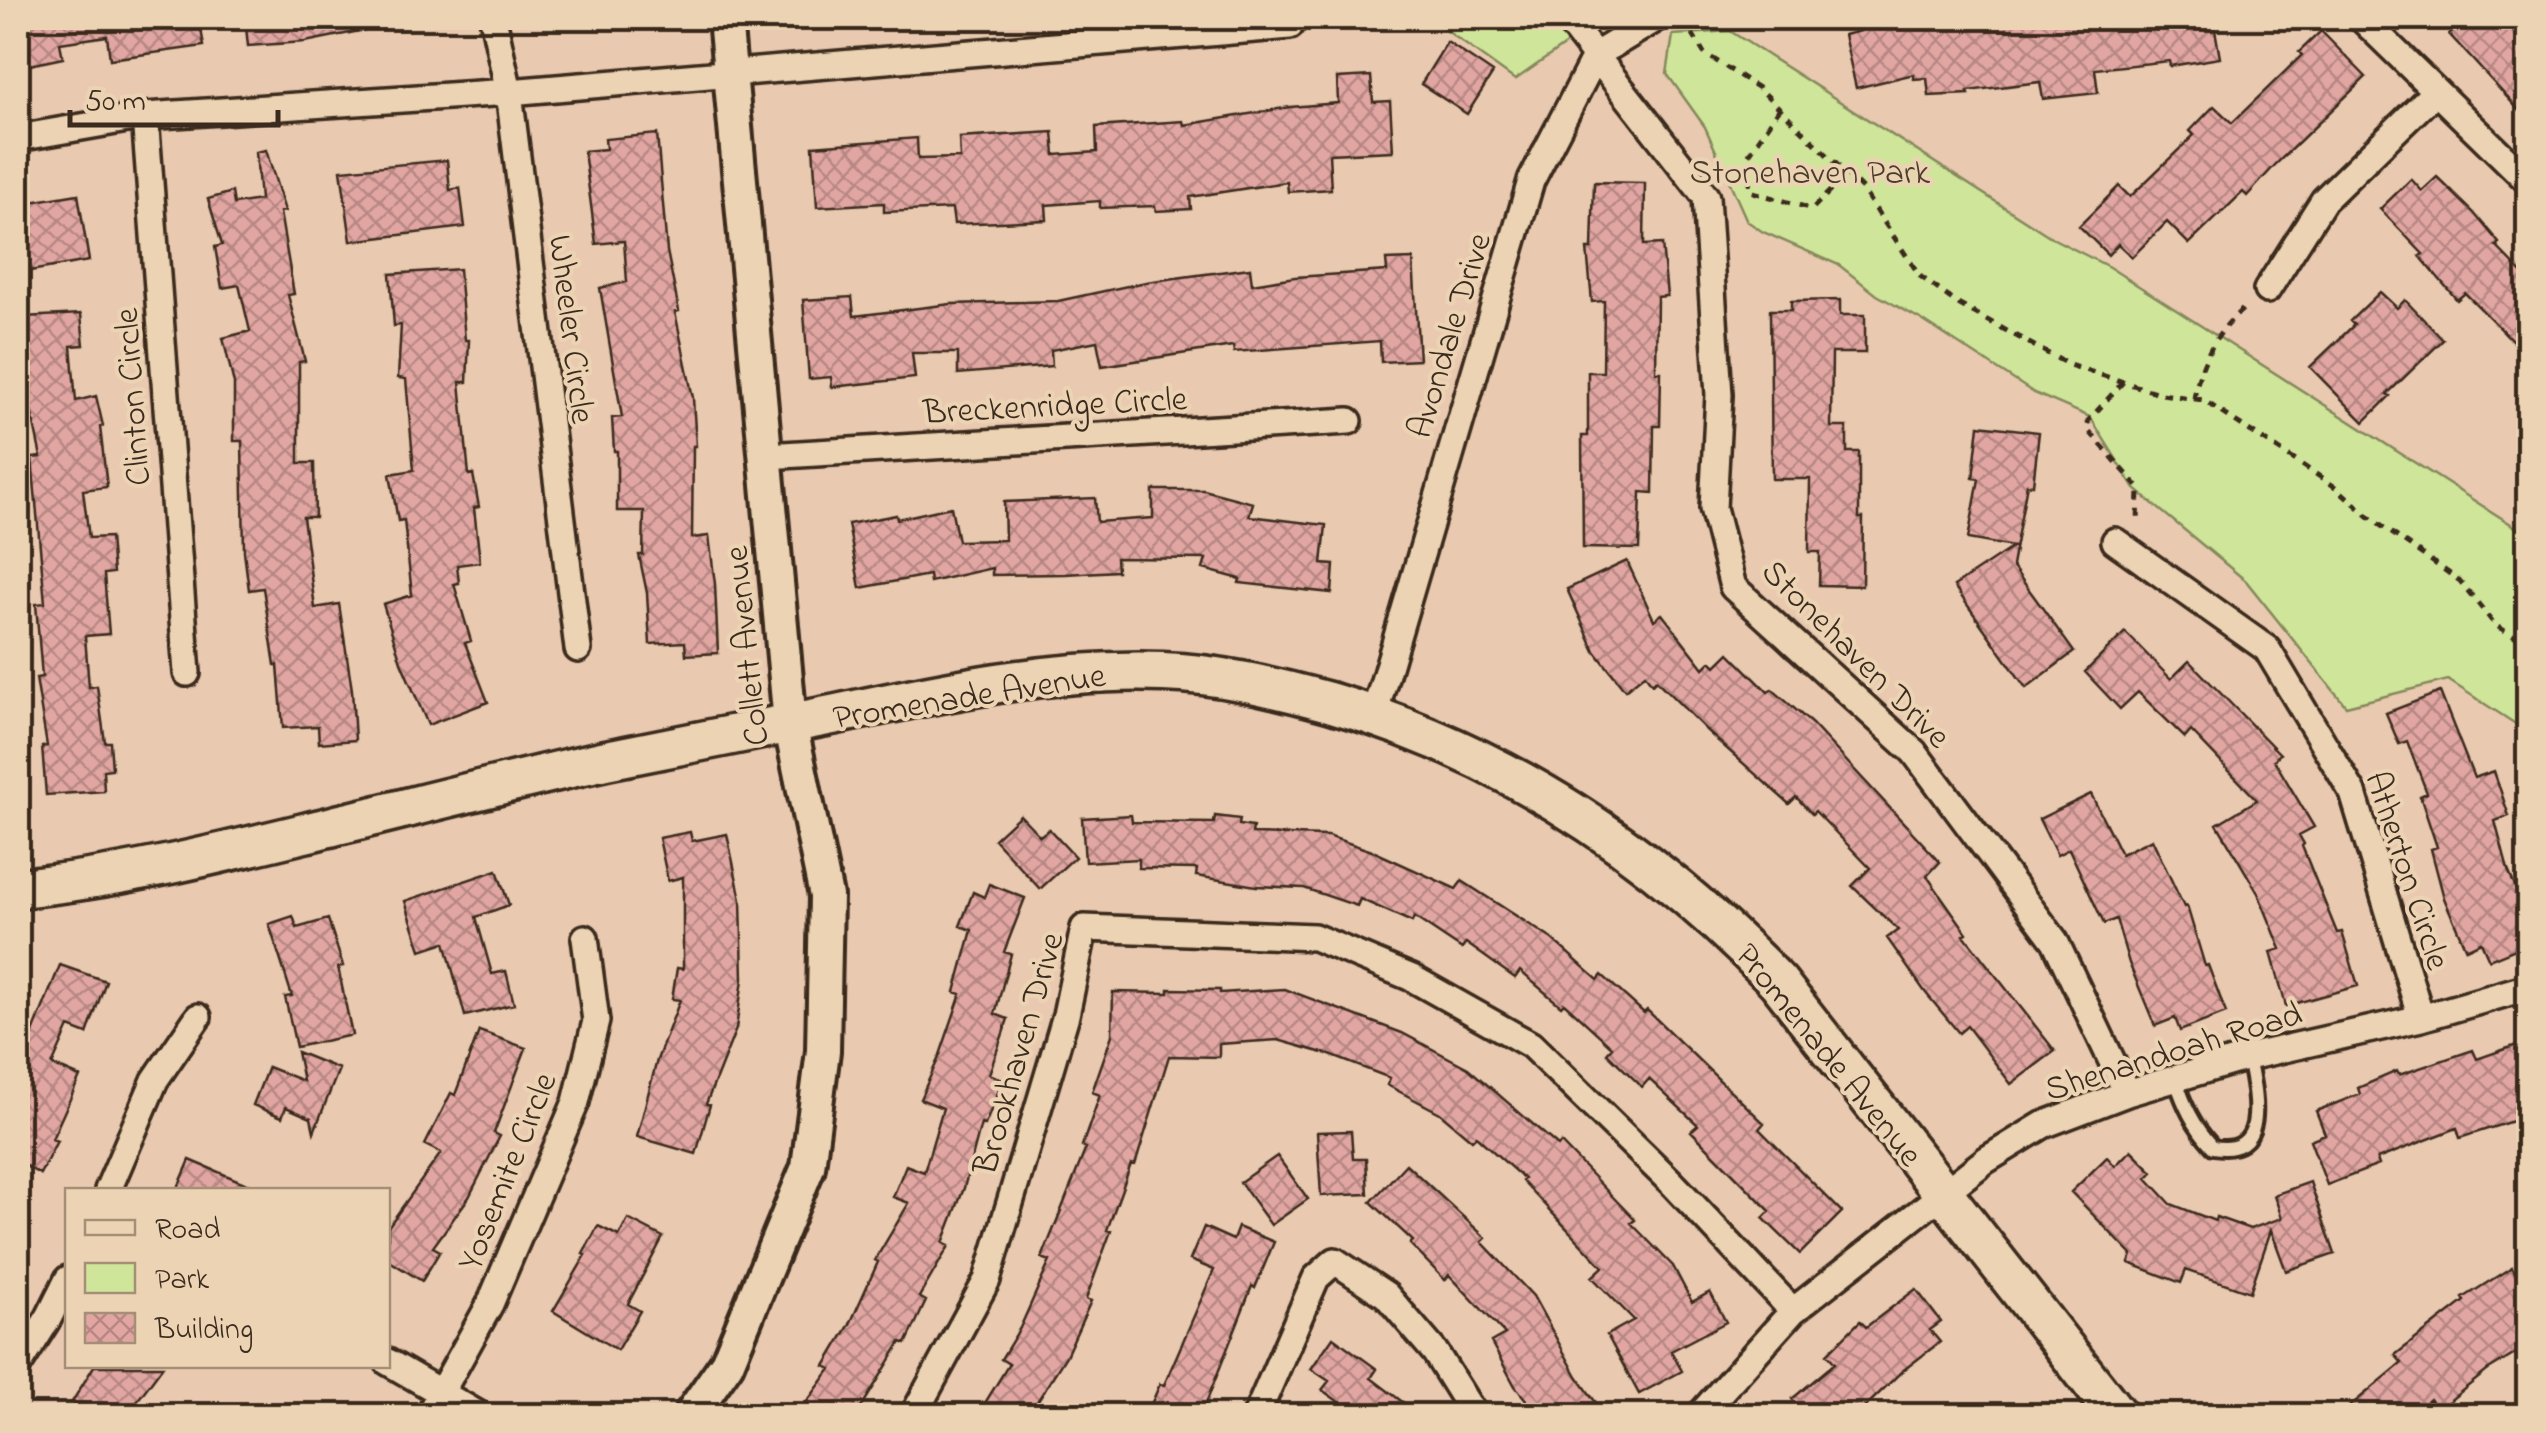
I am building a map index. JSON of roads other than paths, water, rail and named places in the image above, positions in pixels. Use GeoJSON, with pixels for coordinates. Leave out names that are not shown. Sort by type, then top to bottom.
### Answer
{"type":"FeatureCollection","features":[{"type":"Feature","properties":{"kind":"main road","name":"Promenade Avenue"},"geometry":{"type":"LineString","coordinates":[[18,888],[54,885],[242,848],[603,761],[978,686],[1114,671],[1219,677],[1273,686],[1374,715],[1484,760],[1580,815],[1680,888],[1731,932],[1778,982],[2118,1416]]}},
{"type":"Feature","properties":{"kind":"street","name":"Wheeler Circle"},"geometry":{"type":"LineString","coordinates":[[493,18],[509,92],[578,649]]}},
{"type":"Feature","properties":{"kind":"street","name":"Collett Avenue"},"geometry":{"type":"LineString","coordinates":[[690,1416],[727,1363],[808,1167],[824,1051],[826,896],[790,723],[725,18]]}},
{"type":"Feature","properties":{"kind":"street","name":"Stonehaven Drive"},"geometry":{"type":"LineString","coordinates":[[1566,18],[1706,198],[1719,395],[1713,508],[1733,587],[1914,752],[2055,942],[2128,1093]]}},
{"type":"Feature","properties":{"kind":"street"},"geometry":{"type":"LineString","coordinates":[[1596,55],[1657,18]]}},
{"type":"Feature","properties":{"kind":"street"},"geometry":{"type":"LineString","coordinates":[[2360,18],[2528,182]]}},
{"type":"Feature","properties":{"kind":"street"},"geometry":{"type":"LineString","coordinates":[[18,138],[145,116],[509,92],[1290,26]]}},
{"type":"Feature","properties":{"kind":"street","name":"Avondale Drive"},"geometry":{"type":"LineString","coordinates":[[1374,715],[1531,182],[1596,55]]}},
{"type":"Feature","properties":{"kind":"street"},"geometry":{"type":"LineString","coordinates":[[2268,290],[2324,200],[2436,91]]}},
{"type":"Feature","properties":{"kind":"street","name":"Clinton Circle"},"geometry":{"type":"LineString","coordinates":[[145,116],[187,673]]}},
{"type":"Feature","properties":{"kind":"street","name":"Breckenridge Circle"},"geometry":{"type":"LineString","coordinates":[[766,456],[1349,421]]}},
{"type":"Feature","properties":{"kind":"street","name":"Atherton Circle"},"geometry":{"type":"LineString","coordinates":[[2115,542],[2268,649],[2353,792],[2420,1018]]}},
{"type":"Feature","properties":{"kind":"street","name":"Brookhaven Drive"},"geometry":{"type":"LineString","coordinates":[[913,1416],[987,1280],[1066,1015],[1084,928],[1314,937],[1412,978],[1530,1045],[1673,1184],[1793,1311]]}},
{"type":"Feature","properties":{"kind":"street","name":"Yosemite Circle"},"geometry":{"type":"LineString","coordinates":[[428,1416],[490,1304],[576,1102],[596,1021],[585,938]]}},
{"type":"Feature","properties":{"kind":"street","name":"Shenandoah Road"},"geometry":{"type":"LineString","coordinates":[[1700,1416],[1793,1311],[1986,1160],[2042,1125],[2128,1093],[2248,1057],[2420,1018],[2528,988]]}},
{"type":"Feature","properties":{"kind":"street"},"geometry":{"type":"LineString","coordinates":[[109,1188],[154,1080],[198,1017]]}},
{"type":"Feature","properties":{"kind":"street"},"geometry":{"type":"LineString","coordinates":[[1256,1416],[1316,1278],[1335,1260],[1386,1295],[1435,1352],[1476,1416]]}},
{"type":"Feature","properties":{"kind":"street"},"geometry":{"type":"LineString","coordinates":[[18,1366],[65,1285]]}},
{"type":"Feature","properties":{"kind":"street"},"geometry":{"type":"LineString","coordinates":[[390,1363],[442,1390],[480,1416]]}},
{"type":"Feature","properties":{"kind":"lane"},"geometry":{"type":"LineString","coordinates":[[2175,1078],[2188,1114],[2204,1137],[2213,1146],[2230,1146],[2245,1140],[2254,1130],[2248,1057]]}},
{"type":"Feature","properties":{"kind":"park label","name":"Stonehaven Park"},"geometry":{"type":"Point","coordinates":[1810,171]}}]}
